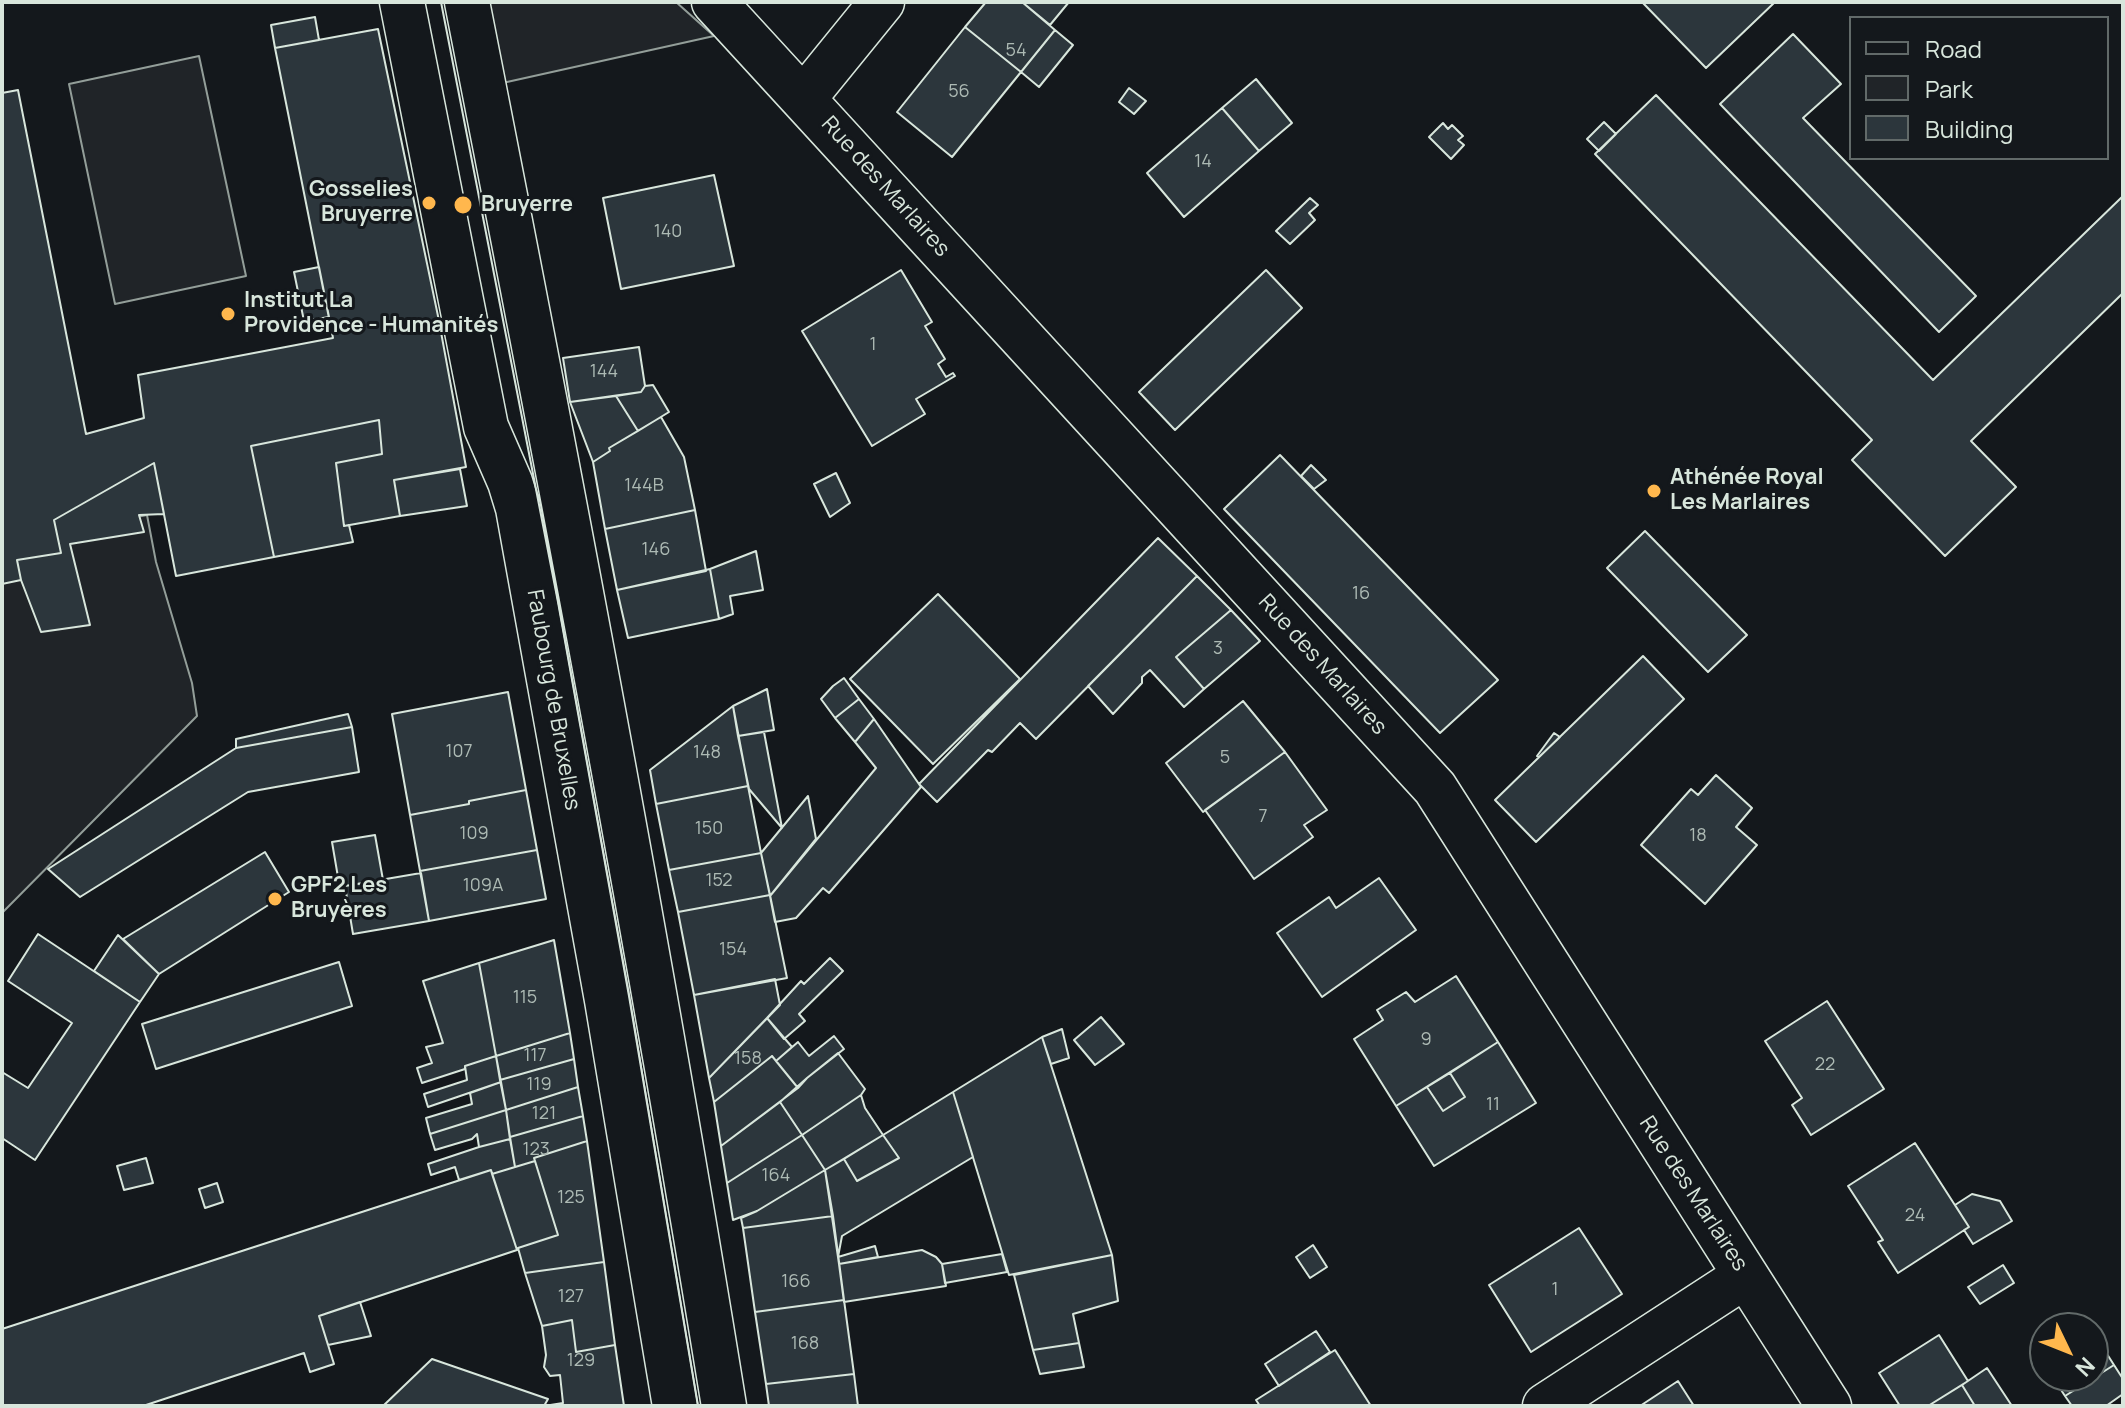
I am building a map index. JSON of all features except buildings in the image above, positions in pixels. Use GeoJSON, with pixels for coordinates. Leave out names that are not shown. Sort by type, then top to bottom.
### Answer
{"type":"FeatureCollection","features":[{"type":"Feature","properties":{"kind":"street","name":"Faubourg de Bruxelles"},"geometry":{"type":"LineString","coordinates":[[402,2],[486,427],[518,508],[602,969],[675,1406]]}},
{"type":"Feature","properties":{"kind":"street"},"geometry":{"type":"LineString","coordinates":[[467,2],[591,639],[724,1406]]}},
{"type":"Feature","properties":{"kind":"street","name":"Rue des Marlaires"},"geometry":{"type":"LineString","coordinates":[[714,2],[1435,788],[1829,1406]]}},
{"type":"Feature","properties":{"kind":"street"},"geometry":{"type":"LineString","coordinates":[[804,98],[882,2]]}},
{"type":"Feature","properties":{"kind":"street"},"geometry":{"type":"LineString","coordinates":[[1545,1406],[1745,1276]]}},
{"type":"Feature","properties":{"kind":"green space"},"geometry":{"type":"Polygon","coordinates":[[[485,2],[676,2],[714,36],[498,84],[485,2]]]}},
{"type":"Feature","properties":{"kind":"green space"},"geometry":{"type":"Polygon","coordinates":[[[199,56],[246,276],[115,304],[69,84],[199,56]]]}},
{"type":"Feature","properties":{"kind":"green space"},"geometry":{"type":"Polygon","coordinates":[[[147,515],[156,562],[192,683],[197,716],[2,913],[2,561],[17,540],[147,515]]]}},
{"type":"Feature","properties":{"kind":"tram line"},"geometry":{"type":"LineString","coordinates":[[441,2],[558,602],[698,1406]]}},
{"type":"Feature","properties":{"kind":"place","name":"Gosselies Bruyerre"},"geometry":{"type":"Point","coordinates":[429,203]}},
{"type":"Feature","properties":{"kind":"place","name":"Bruyerre"},"geometry":{"type":"Point","coordinates":[463,205]}},
{"type":"Feature","properties":{"kind":"place","name":"Institut La Providence - Humanités"},"geometry":{"type":"Point","coordinates":[228,314]}},
{"type":"Feature","properties":{"kind":"place","name":"Athénée Royal Les Marlaires"},"geometry":{"type":"Point","coordinates":[1654,491]}},
{"type":"Feature","properties":{"kind":"place","name":"GPF2 Les Bruyères"},"geometry":{"type":"Point","coordinates":[275,899]}}]}
